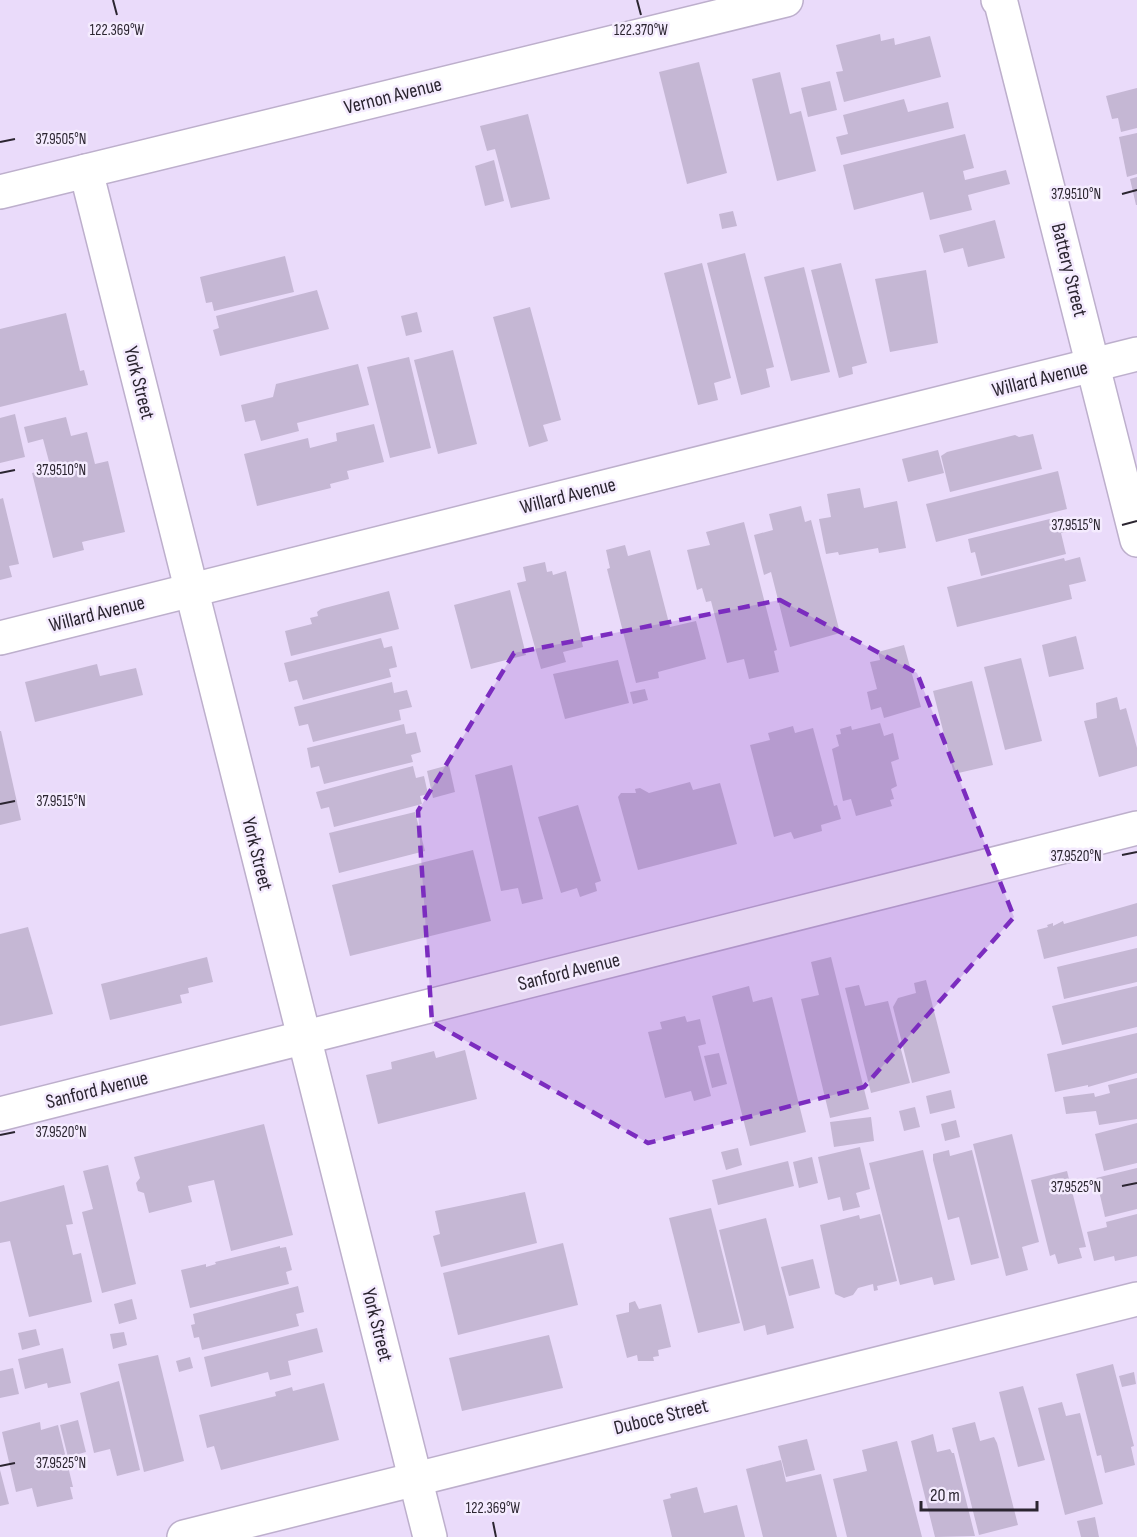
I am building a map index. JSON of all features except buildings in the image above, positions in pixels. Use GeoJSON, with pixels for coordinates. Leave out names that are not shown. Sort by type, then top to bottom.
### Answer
{"type":"FeatureCollection","features":[{"type":"Feature","properties":{"kind":"street","name":"Vernon Avenue"},"geometry":{"type":"LineString","coordinates":[[0,192],[786,0]]}},
{"type":"Feature","properties":{"kind":"street","name":"Battery Street"},"geometry":{"type":"LineString","coordinates":[[998,0],[1137,540]]}},
{"type":"Feature","properties":{"kind":"street","name":"York Street"},"geometry":{"type":"LineString","coordinates":[[86,171],[430,1537]]}},
{"type":"Feature","properties":{"kind":"street","name":"Willard Avenue"},"geometry":{"type":"LineString","coordinates":[[0,638],[1137,354]]}},
{"type":"Feature","properties":{"kind":"street","name":"Sanford Avenue"},"geometry":{"type":"LineString","coordinates":[[0,1114],[1137,828]]}},
{"type":"Feature","properties":{"kind":"street","name":"Duboce Street"},"geometry":{"type":"LineString","coordinates":[[184,1537],[1137,1299]]}},
{"type":"Feature","properties":{"kind":"highlighted area"},"geometry":{"type":"Polygon","coordinates":[[[780,600],[917,673],[1014,917],[864,1087],[648,1143],[432,1022],[418,811],[514,653],[780,600]]]}}]}
